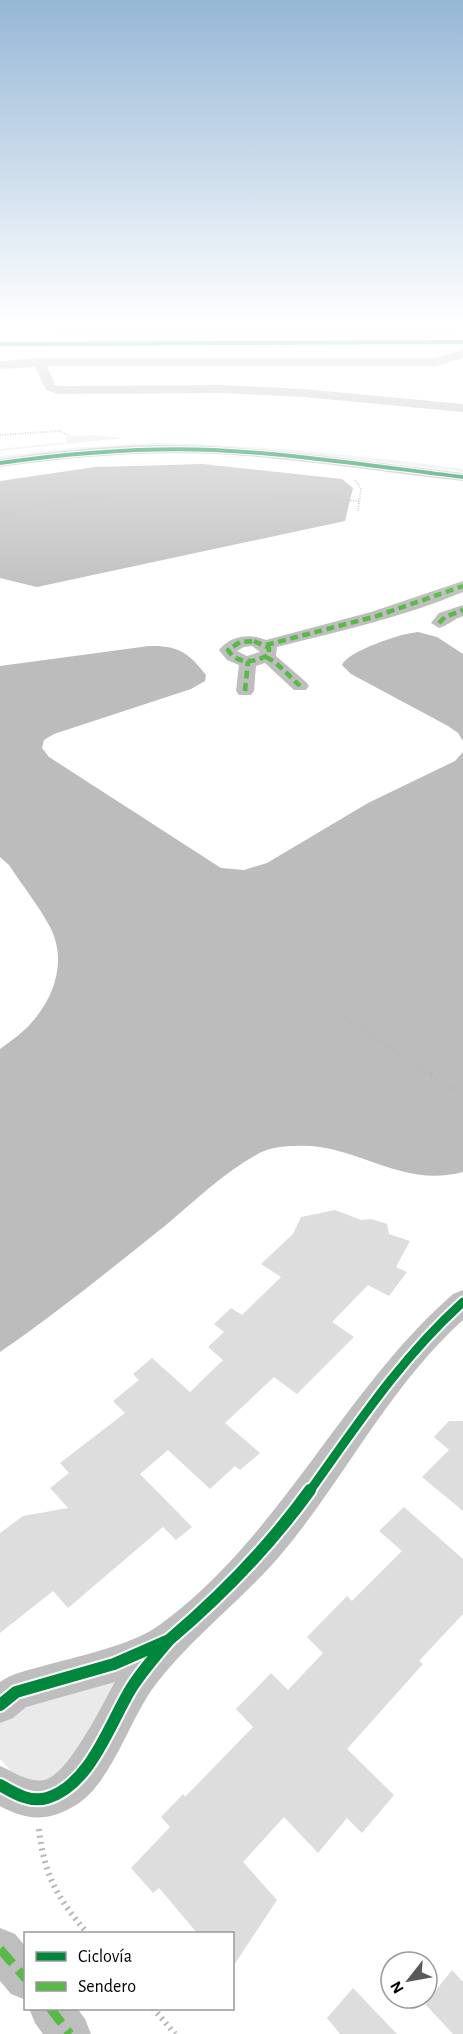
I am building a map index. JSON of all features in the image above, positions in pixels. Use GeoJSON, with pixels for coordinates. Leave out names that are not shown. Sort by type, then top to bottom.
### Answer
{"type":"FeatureCollection","features":[{"type":"Feature","properties":{"kind":"street"},"geometry":{"type":"LineString","coordinates":[[0,453],[105,443],[208,442],[320,450],[463,467]]}},
{"type":"Feature","properties":{"kind":"street"},"geometry":{"type":"LineString","coordinates":[[0,463],[100,452],[196,449],[257,453],[463,477]]}},
{"type":"Feature","properties":{"kind":"street"},"geometry":{"type":"LineString","coordinates":[[266,651],[463,586]]}},
{"type":"Feature","properties":{"kind":"street"},"geometry":{"type":"LineString","coordinates":[[439,623],[445,617],[463,610]]}},
{"type":"Feature","properties":{"kind":"street"},"geometry":{"type":"LineString","coordinates":[[245,691],[248,661],[231,656],[228,650],[230,646],[247,641],[266,651],[300,686]]}},
{"type":"Feature","properties":{"kind":"street"},"geometry":{"type":"LineString","coordinates":[[0,1785],[16,1798],[43,1802],[67,1791],[86,1768],[131,1689],[169,1640],[211,1605],[252,1564],[290,1518],[386,1384],[420,1344],[463,1302]]}},
{"type":"Feature","properties":{"kind":"street"},"geometry":{"type":"LineString","coordinates":[[0,1705],[16,1692],[114,1664],[169,1640]]}},
{"type":"Feature","properties":{"kind":"street"},"geometry":{"type":"LineString","coordinates":[[0,1948],[24,1977]]}},
{"type":"Feature","properties":{"kind":"street"},"geometry":{"type":"LineString","coordinates":[[52,2010],[70,2034]]}},
{"type":"Feature","properties":{"kind":"path"},"geometry":{"type":"LineString","coordinates":[[0,435],[59,431],[70,436]]}},
{"type":"Feature","properties":{"kind":"path"},"geometry":{"type":"LineString","coordinates":[[354,479],[361,489],[358,511]]}},
{"type":"Feature","properties":{"kind":"path"},"geometry":{"type":"LineString","coordinates":[[0,516],[64,500],[131,493],[203,493],[360,501]]}},
{"type":"Feature","properties":{"kind":"path"},"geometry":{"type":"LineString","coordinates":[[344,1016],[463,1096]]}},
{"type":"Feature","properties":{"kind":"path"},"geometry":{"type":"LineString","coordinates":[[43,1802],[39,1828],[42,1856],[51,1885],[86,1932]]}},
{"type":"Feature","properties":{"kind":"path"},"geometry":{"type":"LineString","coordinates":[[155,2010],[175,2034]]}},
{"type":"Feature","properties":{"kind":"shaded area"},"geometry":{"type":"Polygon","coordinates":[[[93,435],[124,438],[0,451],[0,449],[66,442],[66,437],[93,435]]]}},
{"type":"Feature","properties":{"kind":"shaded area"},"geometry":{"type":"Polygon","coordinates":[[[154,443],[309,451],[463,469],[463,472],[289,453],[174,448],[59,452],[0,459],[0,456],[84,447],[154,443]]]}},
{"type":"Feature","properties":{"kind":"shaded area"},"geometry":{"type":"Polygon","coordinates":[[[203,464],[342,479],[353,488],[345,521],[37,587],[0,578],[0,481],[95,467],[203,464]]]}},
{"type":"Feature","properties":{"kind":"shaded area"},"geometry":{"type":"Polygon","coordinates":[[[418,632],[437,637],[463,654],[463,741],[458,733],[448,726],[351,674],[342,665],[354,654],[364,649],[389,639],[418,632]]]}},
{"type":"Feature","properties":{"kind":"shaded area"},"geometry":{"type":"Polygon","coordinates":[[[149,646],[168,647],[182,652],[194,661],[206,675],[205,681],[191,689],[54,734],[44,740],[42,748],[49,757],[221,868],[244,870],[267,863],[368,803],[455,761],[463,752],[463,1172],[440,1176],[418,1175],[317,1147],[285,1146],[265,1151],[244,1162],[221,1179],[105,1274],[0,1352],[0,1049],[25,1029],[47,1001],[56,977],[58,952],[50,927],[36,903],[9,865],[0,857],[0,666],[149,646]]]}},
{"type":"Feature","properties":{"kind":"shaded area"},"geometry":{"type":"Polygon","coordinates":[[[114,1671],[125,1685],[60,1777],[39,1786],[16,1777],[0,1759],[0,1720],[16,1698],[114,1671]]]}},
{"type":"Feature","properties":{"kind":"building"},"geometry":{"type":"Polygon","coordinates":[[[335,1210],[361,1220],[371,1219],[387,1224],[389,1234],[410,1241],[396,1267],[407,1272],[389,1296],[368,1285],[332,1322],[354,1337],[297,1394],[274,1377],[225,1423],[260,1453],[240,1470],[235,1466],[210,1489],[168,1450],[140,1474],[192,1527],[176,1540],[163,1527],[68,1608],[53,1591],[0,1633],[0,1533],[23,1516],[68,1508],[50,1488],[69,1473],[60,1463],[125,1413],[113,1401],[139,1380],[133,1374],[152,1358],[190,1392],[223,1360],[208,1347],[224,1332],[214,1324],[231,1308],[242,1315],[281,1277],[261,1264],[293,1234],[301,1217],[335,1210]]]}},
{"type":"Feature","properties":{"kind":"building"},"geometry":{"type":"Polygon","coordinates":[[[449,1421],[463,1421],[463,1511],[422,1477],[449,1450],[434,1437],[449,1421]]]}},
{"type":"Feature","properties":{"kind":"building"},"geometry":{"type":"Polygon","coordinates":[[[404,1507],[463,1559],[463,1614],[419,1661],[423,1664],[347,1749],[394,1795],[362,1833],[347,1818],[318,1853],[284,1817],[243,1862],[277,1900],[234,1965],[234,1932],[196,1932],[159,1888],[153,1893],[131,1868],[170,1827],[161,1817],[183,1794],[185,1797],[253,1727],[236,1709],[271,1673],[288,1690],[323,1653],[307,1637],[347,1596],[352,1601],[402,1551],[379,1531],[404,1507]]]}},
{"type":"Feature","properties":{"kind":"building"},"geometry":{"type":"Polygon","coordinates":[[[452,1970],[463,1982],[463,2034],[453,2034],[431,2010],[439,2010],[439,1986],[452,1970]]]}},
{"type":"Feature","properties":{"kind":"building"},"geometry":{"type":"Polygon","coordinates":[[[353,1988],[397,2034],[340,2034],[327,2018],[353,1988]]]}},
{"type":"Feature","properties":{"kind":"marked path"},"geometry":{"type":"LineString","coordinates":[[266,645],[377,616],[463,586]]}},
{"type":"Feature","properties":{"kind":"marked path"},"geometry":{"type":"LineString","coordinates":[[439,623],[445,617],[463,610]]}},
{"type":"Feature","properties":{"kind":"marked path"},"geometry":{"type":"LineString","coordinates":[[254,641],[269,648],[269,654],[259,660],[243,661],[229,653],[228,650],[240,642],[254,641]]}},
{"type":"Feature","properties":{"kind":"marked path"},"geometry":{"type":"LineString","coordinates":[[266,657],[275,662],[300,686]]}},
{"type":"Feature","properties":{"kind":"marked path"},"geometry":{"type":"LineString","coordinates":[[245,691],[248,661]]}},
{"type":"Feature","properties":{"kind":"marked path"},"geometry":{"type":"LineString","coordinates":[[0,1949],[24,1977]]}},
{"type":"Feature","properties":{"kind":"marked path"},"geometry":{"type":"LineString","coordinates":[[52,2010],[70,2034]]}},
{"type":"Feature","properties":{"kind":"cycle path"},"geometry":{"type":"LineString","coordinates":[[0,463],[106,451],[214,450],[307,458],[463,477]]}},
{"type":"Feature","properties":{"kind":"cycle path"},"geometry":{"type":"LineString","coordinates":[[169,1640],[264,1550],[392,1376],[437,1325],[463,1302]]}},
{"type":"Feature","properties":{"kind":"cycle path"},"geometry":{"type":"LineString","coordinates":[[0,1705],[16,1692],[114,1664],[169,1640],[134,1683],[95,1755],[64,1791],[45,1799],[24,1798],[0,1785]]}}]}
